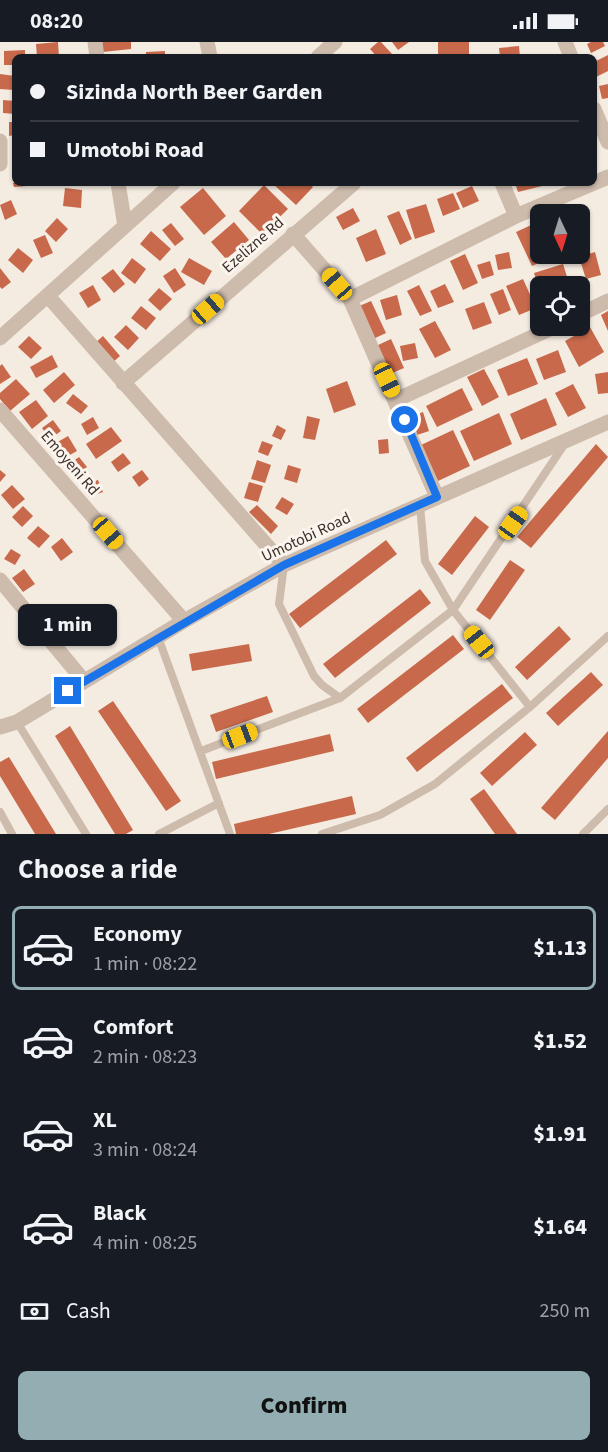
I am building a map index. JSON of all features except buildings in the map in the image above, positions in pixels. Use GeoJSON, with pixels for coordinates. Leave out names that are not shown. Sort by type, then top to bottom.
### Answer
{"type":"FeatureCollection","features":[{"type":"Feature","properties":{"kind":"street"},"geometry":{"type":"LineString","coordinates":[[322,54],[336,42]]}},
{"type":"Feature","properties":{"kind":"street"},"geometry":{"type":"LineString","coordinates":[[597,117],[608,142]]}},
{"type":"Feature","properties":{"kind":"street"},"geometry":{"type":"LineString","coordinates":[[0,141],[0,164]]}},
{"type":"Feature","properties":{"kind":"street"},"geometry":{"type":"LineString","coordinates":[[118,186],[125,226]]}},
{"type":"Feature","properties":{"kind":"street"},"geometry":{"type":"LineString","coordinates":[[0,338],[171,186]]}},
{"type":"Feature","properties":{"kind":"street","name":"Ezelizne Rd"},"geometry":{"type":"LineString","coordinates":[[123,383],[350,186]]}},
{"type":"Feature","properties":{"kind":"street"},"geometry":{"type":"LineString","coordinates":[[503,186],[516,216]]}},
{"type":"Feature","properties":{"kind":"street"},"geometry":{"type":"LineString","coordinates":[[350,299],[516,216],[587,186]]}},
{"type":"Feature","properties":{"kind":"street"},"geometry":{"type":"LineString","coordinates":[[293,234],[350,299],[437,497]]}},
{"type":"Feature","properties":{"kind":"street"},"geometry":{"type":"LineString","coordinates":[[48,296],[284,565]]}},
{"type":"Feature","properties":{"kind":"street"},"geometry":{"type":"LineString","coordinates":[[590,310],[608,301]]}},
{"type":"Feature","properties":{"kind":"street"},"geometry":{"type":"LineString","coordinates":[[396,400],[534,336]]}},
{"type":"Feature","properties":{"kind":"street","name":"Emoyeni Rd"},"geometry":{"type":"LineString","coordinates":[[0,410],[184,621]]}},
{"type":"Feature","properties":{"kind":"street","name":"Umotobi Road"},"geometry":{"type":"LineString","coordinates":[[0,727],[17,722],[184,621],[284,565],[608,422]]}},
{"type":"Feature","properties":{"kind":"street"},"geometry":{"type":"LineString","coordinates":[[0,580],[84,681]]}},
{"type":"Feature","properties":{"kind":"lane"},"geometry":{"type":"LineString","coordinates":[[201,751],[340,698],[453,610],[567,440]]}},
{"type":"Feature","properties":{"kind":"lane"},"geometry":{"type":"LineString","coordinates":[[420,506],[425,561],[453,610],[530,707]]}},
{"type":"Feature","properties":{"kind":"lane"},"geometry":{"type":"LineString","coordinates":[[284,565],[279,604],[314,676],[340,698]]}},
{"type":"Feature","properties":{"kind":"lane"},"geometry":{"type":"LineString","coordinates":[[322,834],[380,815],[435,784],[530,707],[608,636]]}},
{"type":"Feature","properties":{"kind":"lane"},"geometry":{"type":"LineString","coordinates":[[158,637],[230,834]]}},
{"type":"Feature","properties":{"kind":"lane"},"geometry":{"type":"LineString","coordinates":[[17,722],[86,834]]}},
{"type":"Feature","properties":{"kind":"lane"},"geometry":{"type":"LineString","coordinates":[[159,834],[219,803]]}},
{"type":"Feature","properties":{"kind":"lane"},"geometry":{"type":"LineString","coordinates":[[583,834],[608,809]]}},
{"type":"Feature","properties":{"kind":"lane"},"geometry":{"type":"LineString","coordinates":[[0,812],[12,834]]}},
{"type":"Feature","properties":{"kind":"route"},"geometry":{"type":"LineString","coordinates":[[68,691],[184,621],[284,565],[437,497],[405,420]]}}]}
